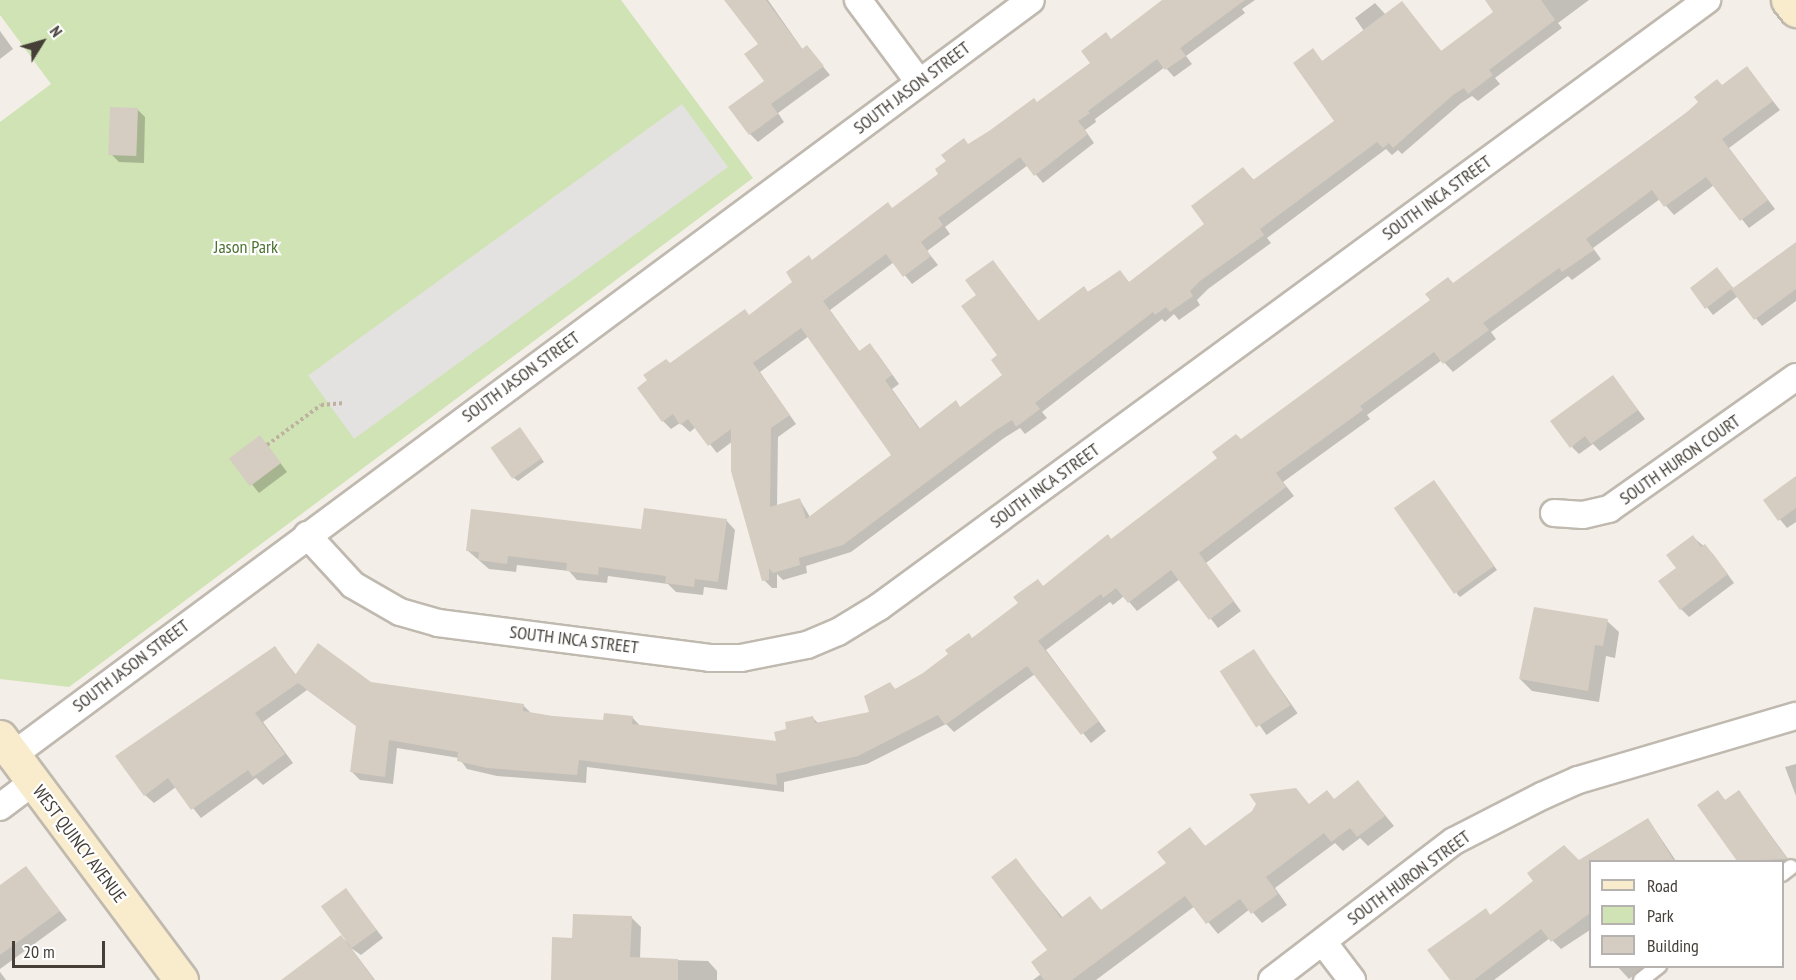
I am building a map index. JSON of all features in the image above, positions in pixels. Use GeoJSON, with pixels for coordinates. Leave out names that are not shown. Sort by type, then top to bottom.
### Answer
{"type":"FeatureCollection","features":[{"type":"Feature","properties":{"kind":"street"},"geometry":{"type":"LineString","coordinates":[[858,0],[919,82]]}},
{"type":"Feature","properties":{"kind":"street","name":"SOUTH JASON STREET"},"geometry":{"type":"LineString","coordinates":[[7,746],[307,535],[1031,0]]}},
{"type":"Feature","properties":{"kind":"street","name":"SOUTH INCA STREET"},"geometry":{"type":"LineString","coordinates":[[307,535],[332,566],[368,595],[400,612],[438,623],[710,658],[741,658],[807,645],[838,632],[879,607],[1707,0]]}},
{"type":"Feature","properties":{"kind":"street"},"geometry":{"type":"LineString","coordinates":[[1788,0],[1796,10]]}},
{"type":"Feature","properties":{"kind":"street","name":"SOUTH HURON COURT"},"geometry":{"type":"LineString","coordinates":[[1554,513],[1582,515],[1609,509],[1796,377]]}},
{"type":"Feature","properties":{"kind":"street","name":"SOUTH HURON STREET"},"geometry":{"type":"LineString","coordinates":[[1272,980],[1454,841],[1542,796],[1578,780],[1796,716]]}},
{"type":"Feature","properties":{"kind":"street","name":"WEST QUINCY AVENUE"},"geometry":{"type":"LineString","coordinates":[[7,746],[181,980]]}},
{"type":"Feature","properties":{"kind":"street"},"geometry":{"type":"LineString","coordinates":[[0,807],[33,782]]}},
{"type":"Feature","properties":{"kind":"street"},"geometry":{"type":"LineString","coordinates":[[1323,942],[1352,980]]}},
{"type":"Feature","properties":{"kind":"lane"},"geometry":{"type":"LineString","coordinates":[[1641,980],[1656,968]]}},
{"type":"Feature","properties":{"kind":"path"},"geometry":{"type":"LineString","coordinates":[[267,445],[321,405],[344,403]]}},
{"type":"Feature","properties":{"kind":"green space","name":"Jason Park"},"geometry":{"type":"Polygon","coordinates":[[[0,0],[621,0],[753,178],[69,687],[0,679],[0,122],[51,84],[0,15],[0,0]]]}},
{"type":"Feature","properties":{"kind":"shaded area"},"geometry":{"type":"Polygon","coordinates":[[[682,104],[728,167],[354,439],[308,376],[682,104]]]}},
{"type":"Feature","properties":{"kind":"building"},"geometry":{"type":"Polygon","coordinates":[[[724,0],[766,0],[802,49],[807,45],[824,66],[771,104],[778,114],[749,135],[728,107],[764,81],[744,54],[758,44],[724,0]]]}},
{"type":"Feature","properties":{"kind":"building"},"geometry":{"type":"Polygon","coordinates":[[[1162,0],[1245,0],[1180,48],[1186,56],[1165,70],[1157,59],[1088,111],[1090,113],[1078,121],[1088,134],[1034,176],[1020,157],[938,218],[943,225],[921,242],[931,256],[903,277],[886,254],[823,301],[859,351],[870,343],[892,375],[885,380],[919,429],[956,400],[960,407],[1002,375],[991,360],[997,355],[961,306],[976,295],[965,280],[993,260],[1038,321],[1084,286],[1088,292],[1120,270],[1129,282],[1204,224],[1191,206],[1243,167],[1253,180],[1334,121],[1293,63],[1313,48],[1322,61],[1402,1],[1441,51],[1493,12],[1485,0],[1541,0],[1555,20],[1489,70],[1493,75],[1468,94],[1464,88],[1453,95],[1393,148],[1389,143],[1383,148],[1377,142],[1260,229],[1264,235],[1200,281],[1190,291],[1193,296],[1170,312],[1166,307],[1155,315],[1153,312],[1035,403],[1040,409],[1016,427],[1012,420],[996,430],[843,545],[799,558],[800,565],[773,573],[769,568],[769,580],[762,581],[731,471],[731,429],[708,446],[688,419],[680,425],[673,414],[662,422],[637,388],[647,380],[643,375],[666,359],[670,363],[745,309],[749,315],[792,282],[786,272],[809,255],[812,260],[888,202],[892,208],[938,174],[935,169],[946,161],[941,155],[964,138],[968,144],[1034,98],[1037,102],[1090,63],[1081,51],[1106,32],[1111,39],[1162,0]],[[801,328],[753,363],[790,415],[771,428],[770,507],[800,498],[806,519],[891,455],[801,328]]]}},
{"type":"Feature","properties":{"kind":"building"},"geometry":{"type":"Polygon","coordinates":[[[1747,66],[1773,101],[1722,139],[1768,200],[1740,221],[1706,177],[1664,207],[1652,190],[1586,239],[1594,250],[1562,272],[1559,268],[1483,323],[1489,330],[1443,364],[1434,352],[1360,406],[1363,410],[1276,473],[1286,487],[1199,553],[1234,601],[1209,620],[1171,570],[1128,603],[1116,588],[1103,598],[1101,594],[1038,641],[1099,721],[1081,735],[1027,666],[945,725],[938,715],[858,756],[776,774],[777,785],[579,760],[577,775],[487,768],[457,761],[458,752],[389,740],[385,777],[350,772],[356,726],[298,683],[255,713],[285,754],[253,777],[248,770],[191,810],[168,778],[144,796],[115,756],[275,646],[295,675],[318,643],[371,682],[524,704],[523,711],[553,716],[603,720],[604,713],[633,716],[632,724],[776,741],[774,732],[786,729],[785,722],[813,716],[815,723],[869,712],[864,696],[890,682],[895,689],[923,673],[948,654],[945,650],[969,633],[972,638],[1018,603],[1013,597],[1038,579],[1043,586],[1108,534],[1111,539],[1217,458],[1212,452],[1236,434],[1241,439],[1430,300],[1425,294],[1448,277],[1453,283],[1686,113],[1698,102],[1694,97],[1717,79],[1722,85],[1747,66]]]}},
{"type":"Feature","properties":{"kind":"building"},"geometry":{"type":"Polygon","coordinates":[[[110,107],[138,108],[136,156],[108,155],[110,107]]]}},
{"type":"Feature","properties":{"kind":"building"},"geometry":{"type":"Polygon","coordinates":[[[1796,242],[1796,289],[1754,320],[1731,289],[1705,309],[1690,288],[1717,267],[1733,288],[1796,242]]]}},
{"type":"Feature","properties":{"kind":"building"},"geometry":{"type":"Polygon","coordinates":[[[1613,375],[1638,410],[1591,444],[1585,436],[1570,448],[1550,421],[1613,375]]]}},
{"type":"Feature","properties":{"kind":"building"},"geometry":{"type":"Polygon","coordinates":[[[520,427],[542,458],[512,479],[491,448],[520,427]]]}},
{"type":"Feature","properties":{"kind":"building"},"geometry":{"type":"Polygon","coordinates":[[[260,435],[281,463],[250,486],[229,458],[260,435]]]}},
{"type":"Feature","properties":{"kind":"building"},"geometry":{"type":"Polygon","coordinates":[[[1796,476],[1796,508],[1778,521],[1763,500],[1796,476]]]}},
{"type":"Feature","properties":{"kind":"building"},"geometry":{"type":"Polygon","coordinates":[[[1434,480],[1494,566],[1454,594],[1394,508],[1434,480]]]}},
{"type":"Feature","properties":{"kind":"building"},"geometry":{"type":"Polygon","coordinates":[[[644,508],[727,519],[718,582],[695,579],[694,587],[665,583],[666,576],[599,567],[598,575],[566,571],[567,563],[508,556],[507,564],[478,560],[479,552],[466,551],[471,509],[641,529],[644,508]]]}},
{"type":"Feature","properties":{"kind":"building"},"geometry":{"type":"Polygon","coordinates":[[[1693,535],[1701,547],[1705,544],[1728,574],[1680,610],[1658,581],[1676,568],[1666,555],[1693,535]]]}},
{"type":"Feature","properties":{"kind":"building"},"geometry":{"type":"Polygon","coordinates":[[[1534,607],[1608,619],[1603,646],[1595,645],[1588,691],[1519,679],[1534,607]]]}},
{"type":"Feature","properties":{"kind":"building"},"geometry":{"type":"Polygon","coordinates":[[[1254,649],[1290,705],[1256,728],[1220,671],[1254,649]]]}},
{"type":"Feature","properties":{"kind":"building"},"geometry":{"type":"Polygon","coordinates":[[[1358,780],[1385,816],[1357,837],[1350,828],[1331,842],[1324,833],[1266,877],[1278,894],[1251,914],[1240,899],[1206,924],[1185,896],[1072,980],[1044,980],[1031,962],[1047,950],[991,877],[1016,858],[1061,918],[1090,896],[1101,910],[1166,863],[1157,852],[1190,827],[1205,846],[1252,811],[1256,804],[1249,794],[1296,788],[1309,804],[1327,790],[1334,799],[1358,780]]]}},
{"type":"Feature","properties":{"kind":"building"},"geometry":{"type":"Polygon","coordinates":[[[1718,790],[1725,800],[1739,790],[1787,859],[1736,860],[1697,805],[1718,790]]]}},
{"type":"Feature","properties":{"kind":"building"},"geometry":{"type":"Polygon","coordinates":[[[1648,818],[1673,860],[1589,860],[1589,914],[1551,942],[1541,929],[1474,980],[1450,980],[1427,950],[1486,908],[1490,915],[1533,881],[1527,873],[1564,845],[1579,860],[1648,818]]]}},
{"type":"Feature","properties":{"kind":"building"},"geometry":{"type":"Polygon","coordinates":[[[26,866],[60,911],[0,955],[0,885],[26,866]]]}},
{"type":"Feature","properties":{"kind":"building"},"geometry":{"type":"Polygon","coordinates":[[[346,888],[377,930],[351,948],[321,906],[346,888]]]}},
{"type":"Feature","properties":{"kind":"building"},"geometry":{"type":"Polygon","coordinates":[[[573,914],[632,916],[630,957],[678,959],[678,980],[551,980],[552,937],[572,938],[573,914]]]}},
{"type":"Feature","properties":{"kind":"building"},"geometry":{"type":"Polygon","coordinates":[[[341,935],[374,980],[281,980],[341,935]]]}}]}
